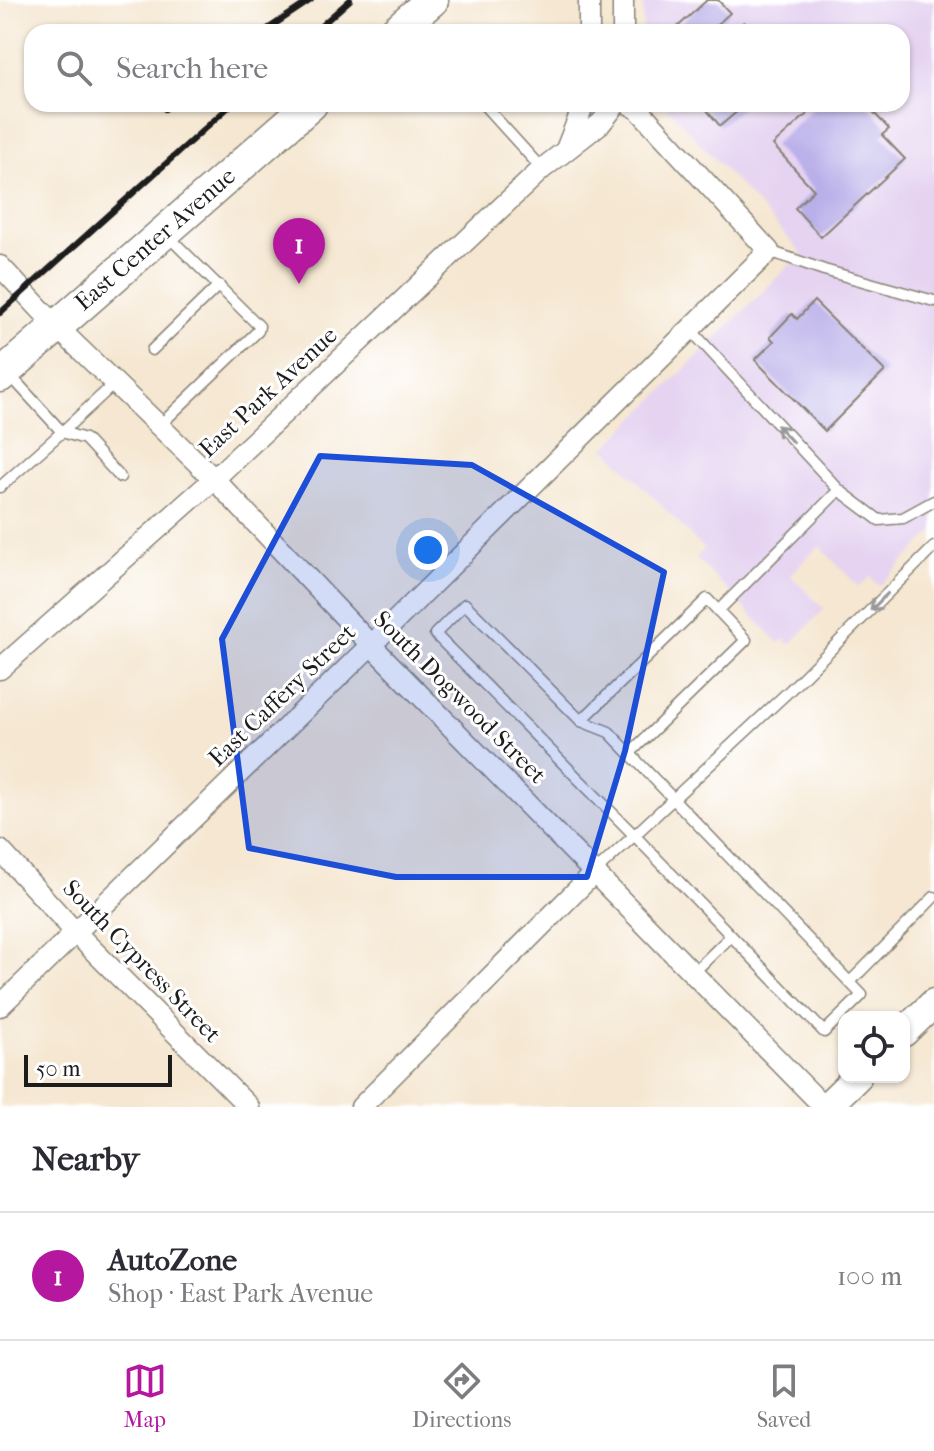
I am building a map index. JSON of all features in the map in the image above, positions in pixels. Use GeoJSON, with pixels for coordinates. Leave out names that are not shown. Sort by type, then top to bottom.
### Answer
{"type":"FeatureCollection","features":[{"type":"Feature","properties":{"kind":"main road","name":"East Center Avenue"},"geometry":{"type":"LineString","coordinates":[[3,373],[302,112]]}},
{"type":"Feature","properties":{"kind":"street"},"geometry":{"type":"LineString","coordinates":[[589,0],[589,24]]}},
{"type":"Feature","properties":{"kind":"street"},"geometry":{"type":"LineString","coordinates":[[623,0],[623,24]]}},
{"type":"Feature","properties":{"kind":"street","name":"East Park Avenue"},"geometry":{"type":"LineString","coordinates":[[567,147],[581,112]]}},
{"type":"Feature","properties":{"kind":"street","name":"East Park Avenue"},"geometry":{"type":"LineString","coordinates":[[0,669],[214,479],[542,169],[601,123],[610,112]]}},
{"type":"Feature","properties":{"kind":"street"},"geometry":{"type":"LineString","coordinates":[[641,112],[769,251]]}},
{"type":"Feature","properties":{"kind":"street","name":"East Caffery Street"},"geometry":{"type":"LineString","coordinates":[[0,1006],[769,251]]}},
{"type":"Feature","properties":{"kind":"street","name":"South Dogwood Street"},"geometry":{"type":"LineString","coordinates":[[0,266],[56,326],[214,479],[371,645],[825,1107]]}},
{"type":"Feature","properties":{"kind":"street","name":"South Cypress Street"},"geometry":{"type":"LineString","coordinates":[[0,850],[75,932],[249,1107]]}},
{"type":"Feature","properties":{"kind":"street"},"geometry":{"type":"LineString","coordinates":[[361,1107],[596,871]]}},
{"type":"Feature","properties":{"kind":"street"},"geometry":{"type":"LineString","coordinates":[[910,1026],[934,1003]]}},
{"type":"Feature","properties":{"kind":"street"},"geometry":{"type":"LineString","coordinates":[[825,1107],[851,1083]]}},
{"type":"Feature","properties":{"kind":"lane"},"geometry":{"type":"LineString","coordinates":[[490,112],[542,169]]}},
{"type":"Feature","properties":{"kind":"lane"},"geometry":{"type":"LineString","coordinates":[[159,426],[258,331],[259,326],[163,232]]}},
{"type":"Feature","properties":{"kind":"lane"},"geometry":{"type":"LineString","coordinates":[[769,251],[934,301]]}},
{"type":"Feature","properties":{"kind":"lane"},"geometry":{"type":"LineString","coordinates":[[152,350],[219,285]]}},
{"type":"Feature","properties":{"kind":"lane"},"geometry":{"type":"LineString","coordinates":[[689,328],[839,490],[879,520],[903,518],[934,501]]}},
{"type":"Feature","properties":{"kind":"lane"},"geometry":{"type":"LineString","coordinates":[[3,373],[62,432],[85,439],[120,477]]}},
{"type":"Feature","properties":{"kind":"lane"},"geometry":{"type":"LineString","coordinates":[[0,487],[115,383]]}},
{"type":"Feature","properties":{"kind":"lane"},"geometry":{"type":"LineString","coordinates":[[718,611],[839,490]]}},
{"type":"Feature","properties":{"kind":"lane"},"geometry":{"type":"LineString","coordinates":[[596,871],[787,693],[934,547]]}},
{"type":"Feature","properties":{"kind":"lane"},"geometry":{"type":"LineString","coordinates":[[581,721],[707,599],[746,640],[630,753]]}},
{"type":"Feature","properties":{"kind":"lane"},"geometry":{"type":"LineString","coordinates":[[465,604],[581,721],[609,732],[630,753],[862,995],[824,1032],[435,634],[465,604]]}},
{"type":"Feature","properties":{"kind":"lane"},"geometry":{"type":"LineString","coordinates":[[850,982],[934,897]]}},
{"type":"Feature","properties":{"kind":"lane"},"geometry":{"type":"LineString","coordinates":[[693,973],[731,936]]}},
{"type":"Feature","properties":{"kind":"highlighted area"},"geometry":{"type":"Polygon","coordinates":[[[320,456],[472,465],[664,572],[625,751],[587,877],[396,877],[249,848],[222,639],[320,456]]]}},
{"type":"Feature","properties":{"kind":"shaded area"},"geometry":{"type":"Polygon","coordinates":[[[643,0],[934,0],[934,531],[879,586],[870,577],[859,587],[819,546],[790,575],[824,609],[790,645],[784,639],[779,643],[696,558],[704,549],[605,448],[802,253],[671,112],[910,112],[910,24],[643,24],[643,0]]]}},
{"type":"Feature","properties":{"kind":"building"},"geometry":{"type":"Polygon","coordinates":[[[707,0],[718,0],[730,13],[718,24],[681,24],[707,0]]]}},
{"type":"Feature","properties":{"kind":"building"},"geometry":{"type":"Polygon","coordinates":[[[709,112],[737,112],[720,126],[709,112]]]}},
{"type":"Feature","properties":{"kind":"building"},"geometry":{"type":"Polygon","coordinates":[[[809,112],[873,112],[889,129],[882,135],[905,159],[821,237],[795,208],[814,190],[773,145],[809,112]]]}},
{"type":"Feature","properties":{"kind":"building"},"geometry":{"type":"Polygon","coordinates":[[[814,301],[885,371],[825,431],[755,360],[774,341],[770,337],[792,314],[797,319],[814,301]]]}},
{"type":"Feature","properties":{"kind":"railway"},"geometry":{"type":"LineString","coordinates":[[275,24],[311,0]]}},
{"type":"Feature","properties":{"kind":"railway"},"geometry":{"type":"LineString","coordinates":[[323,24],[350,0]]}},
{"type":"Feature","properties":{"kind":"railway"},"geometry":{"type":"LineString","coordinates":[[0,313],[223,112]]}},
{"type":"Feature","properties":{"kind":"place","name":"AutoZone"},"geometry":{"type":"Point","coordinates":[299,284]}}]}
